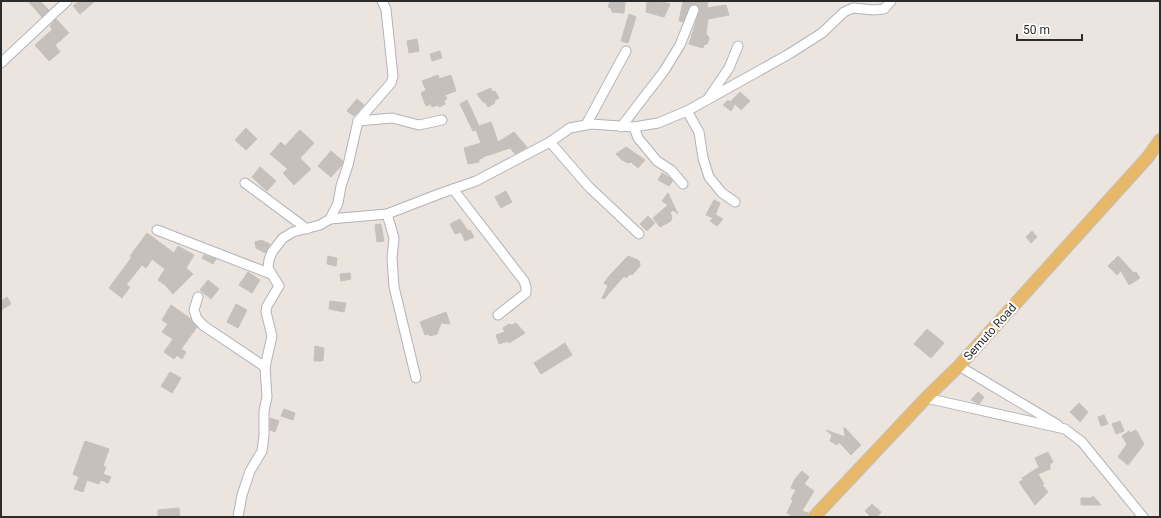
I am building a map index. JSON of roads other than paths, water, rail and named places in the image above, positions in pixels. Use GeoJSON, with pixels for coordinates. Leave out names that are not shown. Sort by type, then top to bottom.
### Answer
{"type":"FeatureCollection","features":[{"type":"Feature","properties":{"kind":"main road","name":"Semuto Road"},"geometry":{"type":"LineString","coordinates":[[814,517],[926,398],[959,366],[1148,157],[1160,140]]}},
{"type":"Feature","properties":{"kind":"street"},"geometry":{"type":"LineString","coordinates":[[1,64],[67,1]]}},
{"type":"Feature","properties":{"kind":"street"},"geometry":{"type":"LineString","coordinates":[[330,219],[338,203],[358,121],[392,83],[393,76],[386,9],[382,1]]}},
{"type":"Feature","properties":{"kind":"street"},"geometry":{"type":"LineString","coordinates":[[238,517],[242,495],[250,471],[262,451],[264,436],[264,411],[267,397],[265,367],[272,336],[266,312],[267,306],[279,286],[268,268],[272,252],[283,238],[293,232],[320,225],[330,219],[386,214],[476,181],[550,142],[570,128],[591,124],[634,127],[658,123],[687,111],[789,54],[822,33],[844,12],[853,8],[873,10],[884,9],[891,1]]}},
{"type":"Feature","properties":{"kind":"street"},"geometry":{"type":"LineString","coordinates":[[622,127],[664,71],[680,45],[694,10]]}},
{"type":"Feature","properties":{"kind":"street"},"geometry":{"type":"LineString","coordinates":[[708,99],[729,68],[738,46]]}},
{"type":"Feature","properties":{"kind":"street"},"geometry":{"type":"LineString","coordinates":[[586,125],[626,51]]}},
{"type":"Feature","properties":{"kind":"street"},"geometry":{"type":"LineString","coordinates":[[687,111],[699,132],[703,158],[709,177],[722,193],[735,202]]}},
{"type":"Feature","properties":{"kind":"street"},"geometry":{"type":"LineString","coordinates":[[358,121],[392,118],[419,125],[442,120]]}},
{"type":"Feature","properties":{"kind":"street"},"geometry":{"type":"LineString","coordinates":[[634,127],[638,138],[657,160],[671,170],[683,184]]}},
{"type":"Feature","properties":{"kind":"street"},"geometry":{"type":"LineString","coordinates":[[550,142],[589,187],[639,234]]}},
{"type":"Feature","properties":{"kind":"street"},"geometry":{"type":"LineString","coordinates":[[245,184],[307,229]]}},
{"type":"Feature","properties":{"kind":"street"},"geometry":{"type":"LineString","coordinates":[[453,189],[524,281],[526,293],[498,315]]}},
{"type":"Feature","properties":{"kind":"street"},"geometry":{"type":"LineString","coordinates":[[386,214],[394,238],[392,258],[394,286],[416,378]]}},
{"type":"Feature","properties":{"kind":"street"},"geometry":{"type":"LineString","coordinates":[[157,230],[271,274]]}},
{"type":"Feature","properties":{"kind":"street"},"geometry":{"type":"LineString","coordinates":[[198,297],[194,310],[197,319],[204,326],[265,367]]}},
{"type":"Feature","properties":{"kind":"street"},"geometry":{"type":"LineString","coordinates":[[959,366],[1065,429],[1082,442],[1143,517]]}},
{"type":"Feature","properties":{"kind":"street"},"geometry":{"type":"LineString","coordinates":[[926,398],[1065,429]]}}]}
